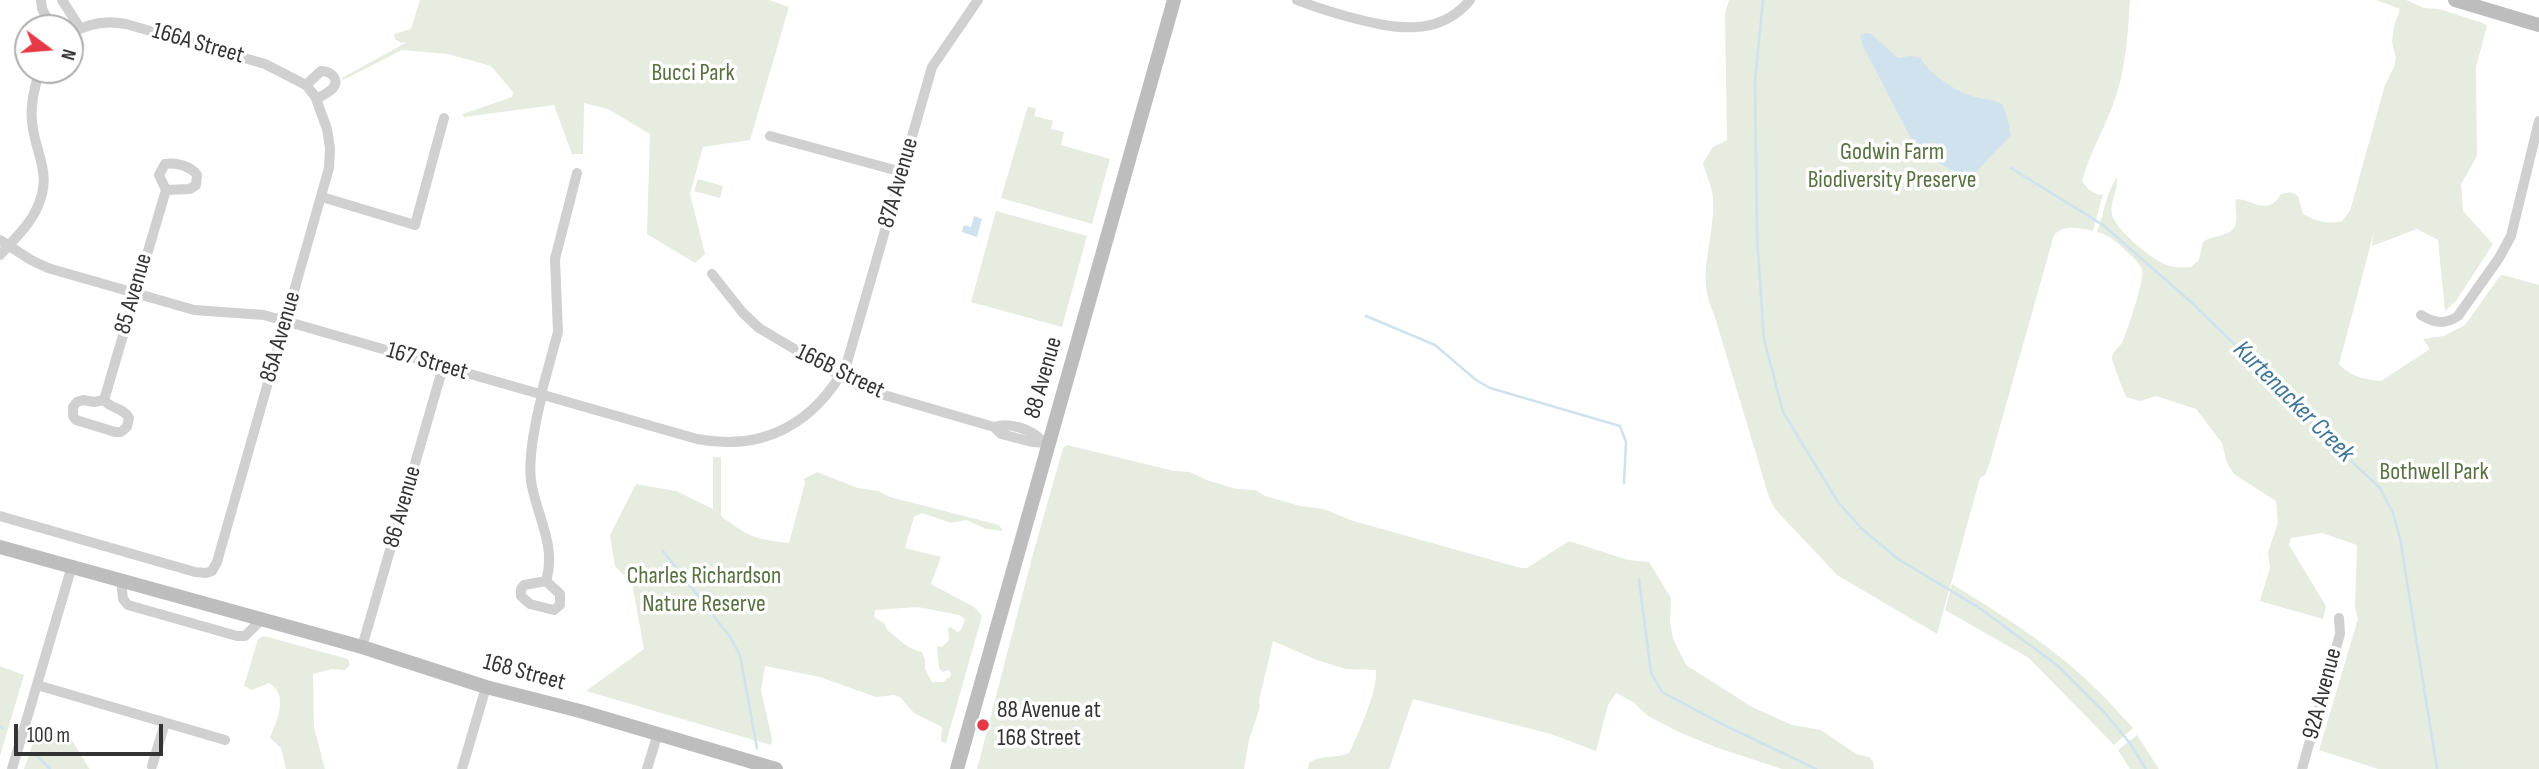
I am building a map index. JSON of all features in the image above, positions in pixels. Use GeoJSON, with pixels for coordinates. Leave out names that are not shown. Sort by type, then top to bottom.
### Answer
{"type":"FeatureCollection","features":[{"type":"Feature","properties":{"kind":"main road","name":"88 Avenue"},"geometry":{"type":"LineString","coordinates":[[957,769],[1041,442],[1174,0]]}},
{"type":"Feature","properties":{"kind":"main road"},"geometry":{"type":"LineString","coordinates":[[2455,0],[2539,25]]}},
{"type":"Feature","properties":{"kind":"main road","name":"168 Street"},"geometry":{"type":"LineString","coordinates":[[2,549],[362,647],[486,688],[580,710],[776,769]]}},
{"type":"Feature","properties":{"kind":"street","name":"87A Avenue"},"geometry":{"type":"LineString","coordinates":[[840,377],[853,348],[932,67],[978,0]]}},
{"type":"Feature","properties":{"kind":"street"},"geometry":{"type":"LineString","coordinates":[[1297,0],[1386,27],[1422,27],[1445,19],[1470,0]]}},
{"type":"Feature","properties":{"kind":"street","name":"166A Street"},"geometry":{"type":"LineString","coordinates":[[84,27],[106,22],[131,25],[265,64],[306,85],[317,99]]}},
{"type":"Feature","properties":{"kind":"street"},"geometry":{"type":"LineString","coordinates":[[306,85],[321,71],[328,71],[333,75],[333,88],[317,99]]}},
{"type":"Feature","properties":{"kind":"street"},"geometry":{"type":"LineString","coordinates":[[0,255],[4,243],[33,215],[43,189],[43,165],[34,134],[32,115],[36,84]]}},
{"type":"Feature","properties":{"kind":"street","name":"85A Avenue"},"geometry":{"type":"LineString","coordinates":[[0,516],[195,572],[210,572],[218,559],[322,197],[331,153],[327,129],[317,99]]}},
{"type":"Feature","properties":{"kind":"street"},"geometry":{"type":"LineString","coordinates":[[322,197],[415,225],[444,118]]}},
{"type":"Feature","properties":{"kind":"street"},"geometry":{"type":"LineString","coordinates":[[2421,314],[2434,322],[2450,321],[2458,316],[2499,258],[2515,223],[2539,121]]}},
{"type":"Feature","properties":{"kind":"street"},"geometry":{"type":"LineString","coordinates":[[771,136],[902,172]]}},
{"type":"Feature","properties":{"kind":"street"},"geometry":{"type":"LineString","coordinates":[[546,581],[549,547],[531,475],[532,451],[542,395],[558,332],[554,274],[556,253],[577,173]]}},
{"type":"Feature","properties":{"kind":"street","name":"85 Avenue"},"geometry":{"type":"LineString","coordinates":[[104,400],[166,190]]}},
{"type":"Feature","properties":{"kind":"street","name":"167 Street"},"geometry":{"type":"LineString","coordinates":[[4,243],[43,266],[194,310],[256,313],[697,439],[738,442],[765,437],[794,424],[820,404],[840,377]]}},
{"type":"Feature","properties":{"kind":"street","name":"166B Street"},"geometry":{"type":"LineString","coordinates":[[712,274],[755,324],[840,377],[884,395],[994,427],[1001,434],[1041,442]]}},
{"type":"Feature","properties":{"kind":"street","name":"86 Avenue"},"geometry":{"type":"LineString","coordinates":[[362,647],[443,367]]}},
{"type":"Feature","properties":{"kind":"street"},"geometry":{"type":"LineString","coordinates":[[104,400],[108,405],[127,414],[129,424],[124,430],[113,431],[79,421],[73,416],[73,407],[79,401],[104,400]]}},
{"type":"Feature","properties":{"kind":"street"},"geometry":{"type":"LineString","coordinates":[[12,769],[72,566]]}},
{"type":"Feature","properties":{"kind":"street"},"geometry":{"type":"LineString","coordinates":[[121,580],[123,599],[128,605],[237,636],[245,636],[262,619]]}},
{"type":"Feature","properties":{"kind":"street","name":"92A Avenue"},"geometry":{"type":"LineString","coordinates":[[2302,769],[2340,634],[2339,618]]}},
{"type":"Feature","properties":{"kind":"street"},"geometry":{"type":"LineString","coordinates":[[37,685],[225,740]]}},
{"type":"Feature","properties":{"kind":"street"},"geometry":{"type":"LineString","coordinates":[[461,769],[486,688]]}},
{"type":"Feature","properties":{"kind":"street"},"geometry":{"type":"LineString","coordinates":[[152,766],[165,723]]}},
{"type":"Feature","properties":{"kind":"street"},"geometry":{"type":"LineString","coordinates":[[647,769],[658,733]]}},
{"type":"Feature","properties":{"kind":"green space","name":"Bucci Park"},"geometry":{"type":"Polygon","coordinates":[[[420,0],[769,0],[789,7],[750,140],[703,147],[690,194],[705,254],[695,263],[647,234],[650,134],[608,109],[584,103],[583,154],[572,154],[554,105],[464,117],[463,114],[512,97],[513,92],[491,66],[448,54],[402,50],[343,80],[342,78],[407,42],[401,43],[395,39],[394,34],[411,29],[420,0]]]}},
{"type":"Feature","properties":{"kind":"green space","name":"Godwin Farm Biodiversity Preserve"},"geometry":{"type":"Polygon","coordinates":[[[1729,0],[2130,0],[2122,73],[2112,107],[2082,181],[2089,190],[2103,194],[2093,231],[2067,228],[2054,235],[1989,465],[1985,475],[1980,478],[1937,634],[1837,575],[1775,509],[1769,497],[1706,286],[1713,200],[1703,163],[1713,147],[1727,140],[1725,14],[1729,0]]]}},
{"type":"Feature","properties":{"kind":"green space","name":"Bothwell Park"},"geometry":{"type":"Polygon","coordinates":[[[2376,0],[2406,0],[2424,8],[2439,9],[2487,26],[2476,67],[2477,156],[2461,184],[2463,211],[2493,244],[2456,301],[2445,311],[2438,240],[2417,229],[2372,246],[2374,232],[2339,364],[2358,377],[2381,381],[2430,349],[2423,339],[2444,336],[2465,325],[2500,276],[2539,285],[2539,769],[2378,769],[2319,750],[2358,619],[2355,607],[2357,545],[2322,533],[2291,538],[2289,545],[2326,606],[2323,619],[2260,601],[2270,568],[2268,552],[2278,523],[2276,501],[2234,474],[2227,463],[2222,443],[2196,409],[2156,396],[2140,401],[2126,397],[2112,359],[2128,328],[2142,275],[2141,267],[2134,258],[2114,240],[2097,232],[2117,177],[2111,210],[2115,222],[2145,252],[2172,267],[2191,267],[2199,260],[2203,242],[2231,231],[2236,219],[2236,199],[2266,206],[2276,201],[2281,194],[2291,192],[2298,196],[2303,214],[2327,222],[2342,221],[2350,211],[2385,85],[2396,58],[2392,42],[2400,9],[2376,0]]]}},
{"type":"Feature","properties":{"kind":"green space"},"geometry":{"type":"Polygon","coordinates":[[[1028,106],[1036,109],[1034,116],[1053,121],[1051,129],[1064,132],[1061,145],[1110,159],[1092,224],[1001,198],[1028,106]]]}},
{"type":"Feature","properties":{"kind":"green space"},"geometry":{"type":"Polygon","coordinates":[[[698,179],[723,186],[720,198],[694,191],[698,179]]]}},
{"type":"Feature","properties":{"kind":"green space"},"geometry":{"type":"Polygon","coordinates":[[[996,211],[1087,236],[1062,327],[971,302],[996,211]]]}},
{"type":"Feature","properties":{"kind":"green space"},"geometry":{"type":"Polygon","coordinates":[[[1067,445],[1174,471],[1190,472],[1237,489],[1255,490],[1265,496],[1300,506],[1324,509],[1350,520],[1521,568],[1527,568],[1569,541],[1628,560],[1649,562],[1671,598],[1670,622],[1673,639],[1686,665],[1752,707],[1792,725],[1821,730],[1856,754],[1869,757],[1874,769],[1782,769],[1681,733],[1648,716],[1633,702],[1616,693],[1608,705],[1596,751],[1551,734],[1413,699],[1389,769],[1308,769],[1309,763],[1314,760],[1349,753],[1371,700],[1376,670],[1346,669],[1273,641],[1244,769],[977,769],[1033,554],[1063,448],[1067,445]]]}},
{"type":"Feature","properties":{"kind":"green space","name":"Charles Richardson Nature Reserve"},"geometry":{"type":"Polygon","coordinates":[[[713,457],[721,457],[721,516],[746,533],[759,538],[789,543],[804,479],[817,472],[858,488],[878,491],[890,497],[999,525],[1003,531],[986,529],[966,520],[951,523],[922,513],[914,517],[905,548],[941,557],[931,584],[974,607],[982,616],[946,743],[941,741],[942,727],[914,713],[900,697],[876,697],[820,677],[765,666],[761,690],[771,745],[586,691],[644,649],[632,583],[615,566],[610,535],[636,484],[676,491],[713,509],[713,457]],[[918,607],[875,610],[874,617],[885,624],[887,630],[903,643],[922,652],[925,669],[932,682],[943,682],[951,673],[948,670],[943,672],[939,668],[937,646],[942,647],[949,640],[950,627],[958,632],[961,630],[965,619],[959,615],[918,607]]]}},
{"type":"Feature","properties":{"kind":"green space"},"geometry":{"type":"Polygon","coordinates":[[[1952,584],[2063,659],[2133,728],[2114,745],[2029,658],[1945,610],[1952,584]]]}},
{"type":"Feature","properties":{"kind":"green space"},"geometry":{"type":"Polygon","coordinates":[[[264,636],[348,659],[350,665],[345,670],[332,669],[313,674],[314,727],[325,769],[286,769],[281,748],[270,738],[280,709],[279,694],[269,683],[252,690],[244,686],[258,639],[264,636]]]}},
{"type":"Feature","properties":{"kind":"green space"},"geometry":{"type":"Polygon","coordinates":[[[0,666],[24,675],[0,756],[0,666]]]}},
{"type":"Feature","properties":{"kind":"green space"},"geometry":{"type":"Polygon","coordinates":[[[38,727],[67,735],[90,769],[24,769],[38,727]]]}},
{"type":"Feature","properties":{"kind":"green space"},"geometry":{"type":"Polygon","coordinates":[[[2137,735],[2159,769],[2130,769],[2118,750],[2137,735]]]}},
{"type":"Feature","properties":{"kind":"water"},"geometry":{"type":"Polygon","coordinates":[[[1871,34],[1898,58],[1920,57],[1936,76],[1960,91],[2002,104],[2011,135],[1971,177],[1965,177],[1918,152],[1863,46],[1860,36],[1871,34]]]}},
{"type":"Feature","properties":{"kind":"water"},"geometry":{"type":"Polygon","coordinates":[[[974,216],[982,219],[977,237],[962,232],[964,225],[971,227],[974,216]]]}},
{"type":"Feature","properties":{"kind":"waterway"},"geometry":{"type":"LineString","coordinates":[[1763,0],[1755,81],[1757,237],[1764,339],[1783,412],[1838,502],[1861,528],[1898,559],[1978,607],[2057,665],[2105,713],[2129,742],[2146,769]]}},
{"type":"Feature","properties":{"kind":"waterway","name":"Kurtenacker Creek"},"geometry":{"type":"LineString","coordinates":[[2011,168],[2103,225],[2191,302],[2256,365],[2303,416],[2380,488],[2393,513],[2400,538],[2437,769]]}},
{"type":"Feature","properties":{"kind":"waterway"},"geometry":{"type":"LineString","coordinates":[[1366,316],[1435,345],[1476,380],[1490,388],[1620,426],[1626,442],[1624,483]]}},
{"type":"Feature","properties":{"kind":"waterway"},"geometry":{"type":"LineString","coordinates":[[663,551],[730,637],[740,655],[757,748]]}},
{"type":"Feature","properties":{"kind":"waterway"},"geometry":{"type":"LineString","coordinates":[[1639,580],[1651,673],[1662,692],[1816,769]]}},
{"type":"Feature","properties":{"kind":"waterway"},"geometry":{"type":"LineString","coordinates":[[37,756],[50,769]]}},
{"type":"Feature","properties":{"kind":"place","name":"88 Avenue at 168 Street"},"geometry":{"type":"Point","coordinates":[983,725]}}]}
